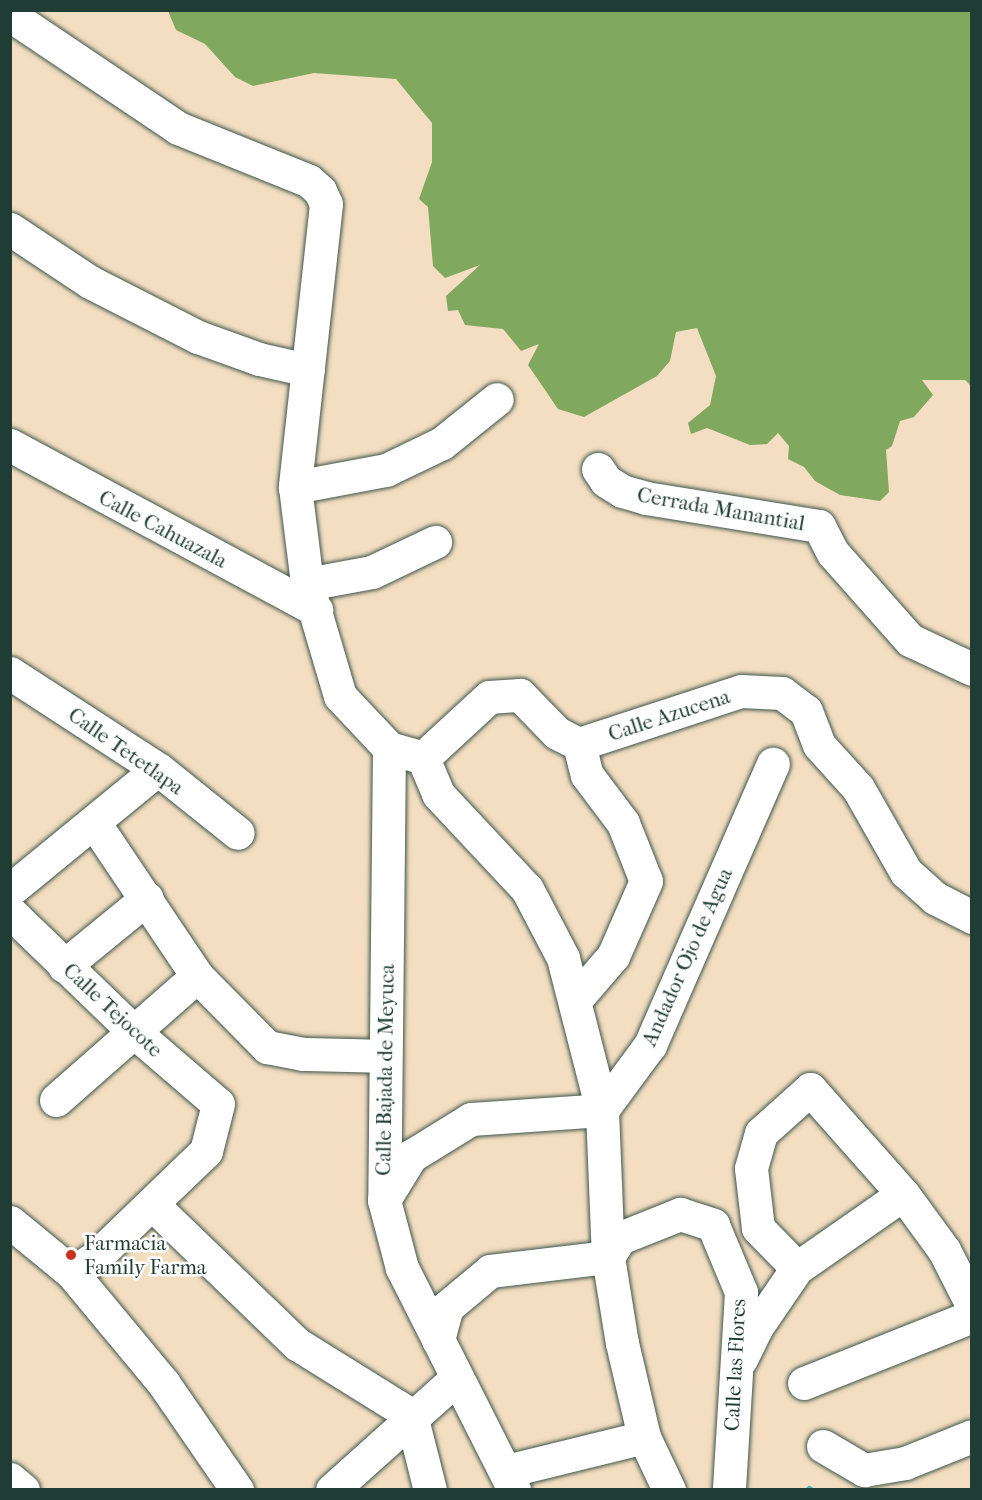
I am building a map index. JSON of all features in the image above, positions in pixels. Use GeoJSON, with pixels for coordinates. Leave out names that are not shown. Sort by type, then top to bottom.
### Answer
{"type":"FeatureCollection","features":[{"type":"Feature","properties":{"kind":"street"},"geometry":{"type":"LineString","coordinates":[[10,15],[178,128],[309,181],[326,204],[295,487],[311,597],[340,696],[389,748],[423,758]]}},
{"type":"Feature","properties":{"kind":"street"},"geometry":{"type":"LineString","coordinates":[[10,229],[90,282],[198,337],[259,359],[308,370]]}},
{"type":"Feature","properties":{"kind":"street"},"geometry":{"type":"LineString","coordinates":[[295,487],[386,470],[442,443],[497,399]]}},
{"type":"Feature","properties":{"kind":"street","name":"Calle Cahuazala"},"geometry":{"type":"LineString","coordinates":[[10,446],[311,597]]}},
{"type":"Feature","properties":{"kind":"street","name":"Cerrada Manantial"},"geometry":{"type":"LineString","coordinates":[[598,469],[606,481],[622,491],[646,498],[819,526],[833,553],[910,640],[972,669]]}},
{"type":"Feature","properties":{"kind":"street"},"geometry":{"type":"LineString","coordinates":[[311,597],[372,572],[435,542]]}},
{"type":"Feature","properties":{"kind":"street","name":"Calle Tetetlapa"},"geometry":{"type":"LineString","coordinates":[[10,673],[158,769],[238,833]]}},
{"type":"Feature","properties":{"kind":"street","name":"Calle Azucena"},"geometry":{"type":"LineString","coordinates":[[579,744],[741,691],[782,693],[806,711],[819,745],[858,788],[906,872],[935,898],[972,917]]}},
{"type":"Feature","properties":{"kind":"street"},"geometry":{"type":"LineString","coordinates":[[423,758],[489,697],[520,695],[557,733],[579,744],[587,775],[623,823],[646,881],[612,956],[576,999]]}},
{"type":"Feature","properties":{"kind":"street","name":"Calle Bajada de Meyuca"},"geometry":{"type":"LineString","coordinates":[[389,748],[383,1056],[384,1200],[402,1268],[510,1480]]}},
{"type":"Feature","properties":{"kind":"street"},"geometry":{"type":"LineString","coordinates":[[423,758],[438,794],[526,889],[547,920],[576,999],[602,1110],[608,1257],[644,1437],[669,1490]]}},
{"type":"Feature","properties":{"kind":"street","name":"Andador Ojo de Agua"},"geometry":{"type":"LineString","coordinates":[[602,1110],[650,1045],[773,764]]}},
{"type":"Feature","properties":{"kind":"street"},"geometry":{"type":"LineString","coordinates":[[10,890],[54,852],[95,824],[158,769]]}},
{"type":"Feature","properties":{"kind":"street"},"geometry":{"type":"LineString","coordinates":[[95,824],[147,898],[197,976],[267,1047],[303,1054],[383,1056]]}},
{"type":"Feature","properties":{"kind":"street"},"geometry":{"type":"LineString","coordinates":[[64,966],[147,898]]}},
{"type":"Feature","properties":{"kind":"street","name":"Calle Tejocote"},"geometry":{"type":"LineString","coordinates":[[10,912],[132,1030],[218,1104],[206,1151],[152,1204]]}},
{"type":"Feature","properties":{"kind":"street"},"geometry":{"type":"LineString","coordinates":[[56,1100],[132,1030],[197,976]]}},
{"type":"Feature","properties":{"kind":"street"},"geometry":{"type":"LineString","coordinates":[[797,1268],[758,1228],[751,1168],[761,1133],[810,1089],[903,1194],[944,1250],[969,1298],[804,1383]]}},
{"type":"Feature","properties":{"kind":"street"},"geometry":{"type":"LineString","coordinates":[[384,1200],[411,1156],[471,1119],[602,1110]]}},
{"type":"Feature","properties":{"kind":"street"},"geometry":{"type":"LineString","coordinates":[[734,1374],[756,1328],[797,1268],[903,1194]]}},
{"type":"Feature","properties":{"kind":"street"},"geometry":{"type":"LineString","coordinates":[[72,1273],[96,1257],[152,1204],[297,1344],[411,1416],[430,1490]]}},
{"type":"Feature","properties":{"kind":"street","name":"Calle las Flores"},"geometry":{"type":"LineString","coordinates":[[608,1257],[620,1238],[680,1214],[713,1225],[741,1292],[734,1374],[729,1490]]}},
{"type":"Feature","properties":{"kind":"street"},"geometry":{"type":"LineString","coordinates":[[10,1222],[72,1273],[164,1384],[237,1490]]}},
{"type":"Feature","properties":{"kind":"street"},"geometry":{"type":"LineString","coordinates":[[438,1340],[447,1307],[490,1270],[608,1257]]}},
{"type":"Feature","properties":{"kind":"street"},"geometry":{"type":"LineString","coordinates":[[332,1490],[411,1416],[457,1378]]}},
{"type":"Feature","properties":{"kind":"street"},"geometry":{"type":"LineString","coordinates":[[823,1446],[864,1470],[905,1463],[972,1436]]}},
{"type":"Feature","properties":{"kind":"street"},"geometry":{"type":"LineString","coordinates":[[510,1480],[644,1437]]}},
{"type":"Feature","properties":{"kind":"street"},"geometry":{"type":"LineString","coordinates":[[10,1479],[23,1490]]}},
{"type":"Feature","properties":{"kind":"green space"},"geometry":{"type":"Polygon","coordinates":[[[168,11],[971,11],[971,386],[965,380],[922,380],[933,395],[914,417],[900,421],[892,446],[886,450],[889,492],[880,501],[840,495],[815,481],[804,467],[788,459],[789,446],[778,433],[767,444],[750,445],[707,428],[691,434],[688,423],[710,405],[716,376],[697,328],[676,332],[670,361],[657,376],[584,417],[558,409],[528,365],[539,344],[521,351],[503,329],[465,325],[458,310],[448,311],[446,296],[480,265],[445,278],[433,266],[428,207],[419,199],[432,162],[432,123],[396,79],[314,73],[253,86],[235,77],[205,44],[176,30],[168,11]]]}},
{"type":"Feature","properties":{"kind":"place","name":"Farmacia Family Farma"},"geometry":{"type":"Point","coordinates":[71,1255]}}]}
